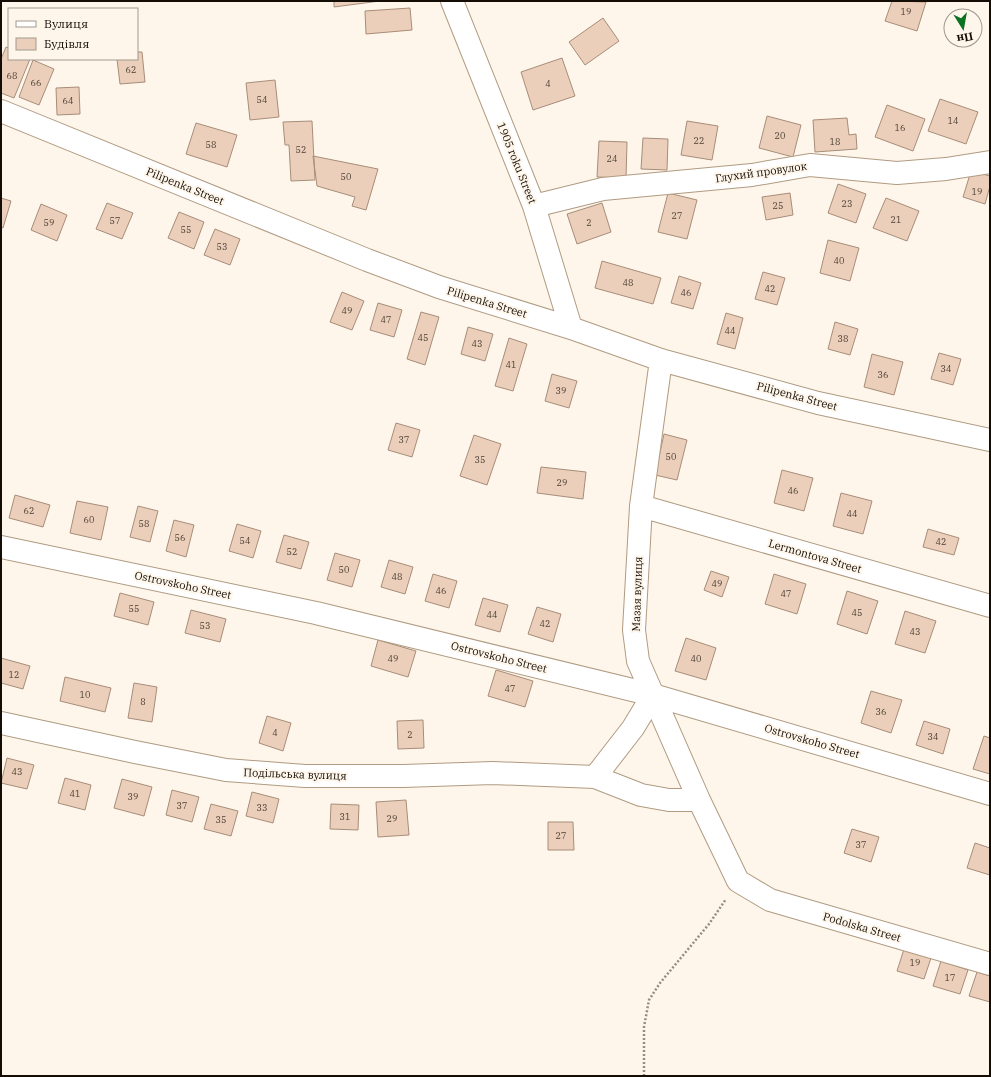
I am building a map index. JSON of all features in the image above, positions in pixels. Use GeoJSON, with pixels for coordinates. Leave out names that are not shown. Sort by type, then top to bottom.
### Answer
{"type":"FeatureCollection","features":[{"type":"Feature","properties":{"kind":"street","name":"1905 roku Street"},"geometry":{"type":"LineString","coordinates":[[452,1],[534,206],[571,328]]}},
{"type":"Feature","properties":{"kind":"street","name":"Pilipenka Street"},"geometry":{"type":"LineString","coordinates":[[1,112],[367,260],[439,286],[571,328],[661,360],[818,403],[990,440]]}},
{"type":"Feature","properties":{"kind":"street","name":"Глухий провулок"},"geometry":{"type":"LineString","coordinates":[[534,206],[603,189],[752,174],[810,165],[897,173],[946,169],[990,162]]}},
{"type":"Feature","properties":{"kind":"street","name":"Мазая вулиця"},"geometry":{"type":"LineString","coordinates":[[661,360],[643,481],[641,506],[634,630],[638,661],[699,800],[738,881]]}},
{"type":"Feature","properties":{"kind":"street","name":"Lermontova Street"},"geometry":{"type":"LineString","coordinates":[[641,506],[990,606]]}},
{"type":"Feature","properties":{"kind":"street","name":"Ostrovskoho Street"},"geometry":{"type":"LineString","coordinates":[[1,547],[316,613],[653,695],[990,794]]}},
{"type":"Feature","properties":{"kind":"street"},"geometry":{"type":"LineString","coordinates":[[594,778],[633,728],[653,695]]}},
{"type":"Feature","properties":{"kind":"street","name":"Подільська вулиця"},"geometry":{"type":"LineString","coordinates":[[1,723],[226,770],[305,776],[402,776],[494,773],[594,778],[641,795],[669,800],[699,800]]}},
{"type":"Feature","properties":{"kind":"street","name":"Podolska Street"},"geometry":{"type":"LineString","coordinates":[[738,881],[770,900],[990,964]]}},
{"type":"Feature","properties":{"kind":"path"},"geometry":{"type":"LineString","coordinates":[[644,1076],[644,1027],[649,1000],[660,983],[709,924],[738,881]]}},
{"type":"Feature","properties":{"kind":"building"},"geometry":{"type":"Polygon","coordinates":[[[334,1],[380,1],[334,7],[334,1]]]}},
{"type":"Feature","properties":{"kind":"building"},"geometry":{"type":"Polygon","coordinates":[[[892,1],[926,2],[917,31],[885,21],[892,1]]]}},
{"type":"Feature","properties":{"kind":"building"},"geometry":{"type":"Polygon","coordinates":[[[410,8],[412,30],[366,34],[365,11],[410,8]]]}},
{"type":"Feature","properties":{"kind":"building"},"geometry":{"type":"Polygon","coordinates":[[[603,18],[619,41],[585,65],[569,42],[603,18]]]}},
{"type":"Feature","properties":{"kind":"building"},"geometry":{"type":"Polygon","coordinates":[[[6,47],[8,48],[8,60],[30,60],[14,98],[1,93],[1,59],[6,47]]]}},
{"type":"Feature","properties":{"kind":"building"},"geometry":{"type":"Polygon","coordinates":[[[138,52],[142,52],[145,82],[120,84],[117,60],[138,60],[138,52]]]}},
{"type":"Feature","properties":{"kind":"building"},"geometry":{"type":"Polygon","coordinates":[[[562,58],[575,96],[533,110],[521,72],[562,58]]]}},
{"type":"Feature","properties":{"kind":"building"},"geometry":{"type":"Polygon","coordinates":[[[33,60],[54,69],[39,105],[19,97],[33,60]]]}},
{"type":"Feature","properties":{"kind":"building"},"geometry":{"type":"Polygon","coordinates":[[[275,80],[279,117],[250,120],[246,83],[275,80]]]}},
{"type":"Feature","properties":{"kind":"building"},"geometry":{"type":"Polygon","coordinates":[[[79,87],[80,114],[57,115],[56,88],[79,87]]]}},
{"type":"Feature","properties":{"kind":"building"},"geometry":{"type":"Polygon","coordinates":[[[940,99],[978,112],[966,144],[928,131],[940,99]]]}},
{"type":"Feature","properties":{"kind":"building"},"geometry":{"type":"Polygon","coordinates":[[[887,105],[925,119],[913,151],[875,137],[887,105]]]}},
{"type":"Feature","properties":{"kind":"building"},"geometry":{"type":"Polygon","coordinates":[[[767,116],[801,125],[793,157],[759,148],[767,116]]]}},
{"type":"Feature","properties":{"kind":"building"},"geometry":{"type":"Polygon","coordinates":[[[847,118],[849,135],[856,134],[857,149],[815,152],[813,120],[847,118]]]}},
{"type":"Feature","properties":{"kind":"building"},"geometry":{"type":"Polygon","coordinates":[[[312,121],[315,180],[291,181],[289,145],[285,145],[283,122],[312,121]]]}},
{"type":"Feature","properties":{"kind":"building"},"geometry":{"type":"Polygon","coordinates":[[[687,121],[718,126],[712,160],[681,155],[687,121]]]}},
{"type":"Feature","properties":{"kind":"building"},"geometry":{"type":"Polygon","coordinates":[[[196,123],[237,135],[227,167],[186,154],[196,123]]]}},
{"type":"Feature","properties":{"kind":"building"},"geometry":{"type":"Polygon","coordinates":[[[643,138],[668,139],[667,170],[641,169],[643,138]]]}},
{"type":"Feature","properties":{"kind":"building"},"geometry":{"type":"Polygon","coordinates":[[[599,141],[627,142],[626,178],[597,177],[599,141]]]}},
{"type":"Feature","properties":{"kind":"building"},"geometry":{"type":"Polygon","coordinates":[[[313,156],[378,169],[366,210],[352,206],[355,197],[317,186],[313,156]]]}},
{"type":"Feature","properties":{"kind":"building"},"geometry":{"type":"Polygon","coordinates":[[[971,171],[990,176],[990,186],[985,204],[963,197],[971,171]]]}},
{"type":"Feature","properties":{"kind":"building"},"geometry":{"type":"Polygon","coordinates":[[[838,184],[866,194],[856,223],[828,213],[838,184]]]}},
{"type":"Feature","properties":{"kind":"building"},"geometry":{"type":"Polygon","coordinates":[[[668,193],[697,200],[687,239],[658,232],[668,193]]]}},
{"type":"Feature","properties":{"kind":"building"},"geometry":{"type":"Polygon","coordinates":[[[790,193],[793,215],[766,220],[762,197],[790,193]]]}},
{"type":"Feature","properties":{"kind":"building"},"geometry":{"type":"Polygon","coordinates":[[[1,198],[11,201],[3,228],[1,227],[1,198]]]}},
{"type":"Feature","properties":{"kind":"building"},"geometry":{"type":"Polygon","coordinates":[[[886,198],[919,211],[907,241],[873,228],[886,198]]]}},
{"type":"Feature","properties":{"kind":"building"},"geometry":{"type":"Polygon","coordinates":[[[107,203],[133,213],[122,239],[96,229],[107,203]]]}},
{"type":"Feature","properties":{"kind":"building"},"geometry":{"type":"Polygon","coordinates":[[[602,203],[611,232],[577,244],[567,214],[602,203]]]}},
{"type":"Feature","properties":{"kind":"building"},"geometry":{"type":"Polygon","coordinates":[[[41,204],[67,215],[57,241],[31,230],[41,204]]]}},
{"type":"Feature","properties":{"kind":"building"},"geometry":{"type":"Polygon","coordinates":[[[179,212],[204,222],[194,249],[168,238],[179,212]]]}},
{"type":"Feature","properties":{"kind":"building"},"geometry":{"type":"Polygon","coordinates":[[[215,229],[240,239],[230,265],[204,255],[215,229]]]}},
{"type":"Feature","properties":{"kind":"building"},"geometry":{"type":"Polygon","coordinates":[[[828,240],[859,248],[850,281],[820,273],[828,240]]]}},
{"type":"Feature","properties":{"kind":"building"},"geometry":{"type":"Polygon","coordinates":[[[602,261],[661,278],[653,304],[595,288],[602,261]]]}},
{"type":"Feature","properties":{"kind":"building"},"geometry":{"type":"Polygon","coordinates":[[[763,272],[785,278],[777,305],[755,299],[763,272]]]}},
{"type":"Feature","properties":{"kind":"building"},"geometry":{"type":"Polygon","coordinates":[[[679,276],[701,283],[693,309],[671,303],[679,276]]]}},
{"type":"Feature","properties":{"kind":"building"},"geometry":{"type":"Polygon","coordinates":[[[342,292],[364,301],[352,330],[330,322],[342,292]]]}},
{"type":"Feature","properties":{"kind":"building"},"geometry":{"type":"Polygon","coordinates":[[[378,303],[402,310],[394,337],[370,330],[378,303]]]}},
{"type":"Feature","properties":{"kind":"building"},"geometry":{"type":"Polygon","coordinates":[[[421,312],[439,317],[425,365],[407,359],[421,312]]]}},
{"type":"Feature","properties":{"kind":"building"},"geometry":{"type":"Polygon","coordinates":[[[726,313],[743,318],[735,349],[717,344],[726,313]]]}},
{"type":"Feature","properties":{"kind":"building"},"geometry":{"type":"Polygon","coordinates":[[[835,322],[858,329],[850,355],[828,349],[835,322]]]}},
{"type":"Feature","properties":{"kind":"building"},"geometry":{"type":"Polygon","coordinates":[[[468,327],[493,334],[485,361],[461,354],[468,327]]]}},
{"type":"Feature","properties":{"kind":"building"},"geometry":{"type":"Polygon","coordinates":[[[509,338],[527,344],[513,391],[495,386],[509,338]]]}},
{"type":"Feature","properties":{"kind":"building"},"geometry":{"type":"Polygon","coordinates":[[[939,353],[961,359],[953,385],[931,379],[939,353]]]}},
{"type":"Feature","properties":{"kind":"building"},"geometry":{"type":"Polygon","coordinates":[[[872,354],[903,362],[894,395],[864,387],[872,354]]]}},
{"type":"Feature","properties":{"kind":"building"},"geometry":{"type":"Polygon","coordinates":[[[552,374],[577,381],[569,408],[545,401],[552,374]]]}},
{"type":"Feature","properties":{"kind":"building"},"geometry":{"type":"Polygon","coordinates":[[[396,423],[420,430],[412,457],[388,450],[396,423]]]}},
{"type":"Feature","properties":{"kind":"building"},"geometry":{"type":"Polygon","coordinates":[[[664,434],[687,440],[677,480],[655,475],[664,434]]]}},
{"type":"Feature","properties":{"kind":"building"},"geometry":{"type":"Polygon","coordinates":[[[474,435],[501,444],[487,485],[460,476],[474,435]]]}},
{"type":"Feature","properties":{"kind":"building"},"geometry":{"type":"Polygon","coordinates":[[[541,467],[586,472],[583,499],[537,493],[541,467]]]}},
{"type":"Feature","properties":{"kind":"building"},"geometry":{"type":"Polygon","coordinates":[[[782,470],[813,478],[804,511],[774,503],[782,470]]]}},
{"type":"Feature","properties":{"kind":"building"},"geometry":{"type":"Polygon","coordinates":[[[841,493],[872,501],[863,534],[833,526],[841,493]]]}},
{"type":"Feature","properties":{"kind":"building"},"geometry":{"type":"Polygon","coordinates":[[[15,495],[50,505],[43,527],[9,518],[15,495]]]}},
{"type":"Feature","properties":{"kind":"building"},"geometry":{"type":"Polygon","coordinates":[[[77,501],[108,507],[101,540],[70,533],[77,501]]]}},
{"type":"Feature","properties":{"kind":"building"},"geometry":{"type":"Polygon","coordinates":[[[138,506],[158,511],[150,542],[130,537],[138,506]]]}},
{"type":"Feature","properties":{"kind":"building"},"geometry":{"type":"Polygon","coordinates":[[[174,520],[194,525],[186,557],[166,551],[174,520]]]}},
{"type":"Feature","properties":{"kind":"building"},"geometry":{"type":"Polygon","coordinates":[[[237,524],[261,531],[253,558],[229,551],[237,524]]]}},
{"type":"Feature","properties":{"kind":"building"},"geometry":{"type":"Polygon","coordinates":[[[928,529],[959,538],[954,555],[923,547],[928,529]]]}},
{"type":"Feature","properties":{"kind":"building"},"geometry":{"type":"Polygon","coordinates":[[[284,535],[309,542],[301,569],[276,562],[284,535]]]}},
{"type":"Feature","properties":{"kind":"building"},"geometry":{"type":"Polygon","coordinates":[[[335,553],[360,560],[352,587],[327,580],[335,553]]]}},
{"type":"Feature","properties":{"kind":"building"},"geometry":{"type":"Polygon","coordinates":[[[389,560],[413,567],[405,594],[381,587],[389,560]]]}},
{"type":"Feature","properties":{"kind":"building"},"geometry":{"type":"Polygon","coordinates":[[[711,571],[729,577],[722,597],[704,590],[711,571]]]}},
{"type":"Feature","properties":{"kind":"building"},"geometry":{"type":"Polygon","coordinates":[[[433,574],[457,581],[449,608],[425,601],[433,574]]]}},
{"type":"Feature","properties":{"kind":"building"},"geometry":{"type":"Polygon","coordinates":[[[774,574],[806,584],[797,614],[765,604],[774,574]]]}},
{"type":"Feature","properties":{"kind":"building"},"geometry":{"type":"Polygon","coordinates":[[[847,591],[878,601],[867,634],[837,624],[847,591]]]}},
{"type":"Feature","properties":{"kind":"building"},"geometry":{"type":"Polygon","coordinates":[[[120,593],[154,602],[148,625],[114,616],[120,593]]]}},
{"type":"Feature","properties":{"kind":"building"},"geometry":{"type":"Polygon","coordinates":[[[483,598],[508,605],[500,632],[475,625],[483,598]]]}},
{"type":"Feature","properties":{"kind":"building"},"geometry":{"type":"Polygon","coordinates":[[[537,607],[561,614],[553,642],[528,634],[537,607]]]}},
{"type":"Feature","properties":{"kind":"building"},"geometry":{"type":"Polygon","coordinates":[[[191,610],[226,619],[220,642],[185,633],[191,610]]]}},
{"type":"Feature","properties":{"kind":"building"},"geometry":{"type":"Polygon","coordinates":[[[905,611],[936,621],[925,653],[895,644],[905,611]]]}},
{"type":"Feature","properties":{"kind":"building"},"geometry":{"type":"Polygon","coordinates":[[[686,638],[716,648],[706,680],[675,671],[686,638]]]}},
{"type":"Feature","properties":{"kind":"building"},"geometry":{"type":"Polygon","coordinates":[[[378,640],[416,651],[408,677],[371,666],[378,640]]]}},
{"type":"Feature","properties":{"kind":"building"},"geometry":{"type":"Polygon","coordinates":[[[1,658],[30,666],[23,689],[1,683],[1,658]]]}},
{"type":"Feature","properties":{"kind":"building"},"geometry":{"type":"Polygon","coordinates":[[[496,670],[533,681],[525,707],[488,696],[496,670]]]}},
{"type":"Feature","properties":{"kind":"building"},"geometry":{"type":"Polygon","coordinates":[[[65,677],[111,688],[105,712],[60,701],[65,677]]]}},
{"type":"Feature","properties":{"kind":"building"},"geometry":{"type":"Polygon","coordinates":[[[134,683],[157,687],[152,722],[128,718],[134,683]]]}},
{"type":"Feature","properties":{"kind":"building"},"geometry":{"type":"Polygon","coordinates":[[[871,691],[902,700],[891,733],[861,723],[871,691]]]}},
{"type":"Feature","properties":{"kind":"building"},"geometry":{"type":"Polygon","coordinates":[[[267,716],[291,723],[283,751],[259,743],[267,716]]]}},
{"type":"Feature","properties":{"kind":"building"},"geometry":{"type":"Polygon","coordinates":[[[423,720],[424,748],[398,749],[397,721],[423,720]]]}},
{"type":"Feature","properties":{"kind":"building"},"geometry":{"type":"Polygon","coordinates":[[[924,721],[950,729],[943,754],[916,745],[924,721]]]}},
{"type":"Feature","properties":{"kind":"building"},"geometry":{"type":"Polygon","coordinates":[[[984,736],[990,738],[990,774],[973,769],[984,736]]]}},
{"type":"Feature","properties":{"kind":"building"},"geometry":{"type":"Polygon","coordinates":[[[7,758],[34,765],[27,789],[1,783],[7,758]]]}},
{"type":"Feature","properties":{"kind":"building"},"geometry":{"type":"Polygon","coordinates":[[[65,778],[91,785],[85,810],[58,803],[65,778]]]}},
{"type":"Feature","properties":{"kind":"building"},"geometry":{"type":"Polygon","coordinates":[[[122,779],[152,787],[144,816],[114,808],[122,779]]]}},
{"type":"Feature","properties":{"kind":"building"},"geometry":{"type":"Polygon","coordinates":[[[172,790],[199,797],[192,822],[166,815],[172,790]]]}},
{"type":"Feature","properties":{"kind":"building"},"geometry":{"type":"Polygon","coordinates":[[[252,792],[279,799],[273,823],[246,816],[252,792]]]}},
{"type":"Feature","properties":{"kind":"building"},"geometry":{"type":"Polygon","coordinates":[[[406,800],[409,835],[378,837],[376,802],[406,800]]]}},
{"type":"Feature","properties":{"kind":"building"},"geometry":{"type":"Polygon","coordinates":[[[211,804],[238,811],[231,836],[204,829],[211,804]]]}},
{"type":"Feature","properties":{"kind":"building"},"geometry":{"type":"Polygon","coordinates":[[[331,804],[359,805],[358,830],[330,829],[331,804]]]}},
{"type":"Feature","properties":{"kind":"building"},"geometry":{"type":"Polygon","coordinates":[[[548,822],[573,822],[574,850],[548,850],[548,822]]]}},
{"type":"Feature","properties":{"kind":"building"},"geometry":{"type":"Polygon","coordinates":[[[852,829],[879,837],[871,862],[844,853],[852,829]]]}},
{"type":"Feature","properties":{"kind":"building"},"geometry":{"type":"Polygon","coordinates":[[[975,843],[990,848],[990,875],[967,868],[975,843]]]}},
{"type":"Feature","properties":{"kind":"building"},"geometry":{"type":"Polygon","coordinates":[[[905,946],[932,955],[924,979],[897,971],[905,946]]]}},
{"type":"Feature","properties":{"kind":"building"},"geometry":{"type":"Polygon","coordinates":[[[941,961],[968,970],[960,994],[933,986],[941,961]]]}},
{"type":"Feature","properties":{"kind":"building"},"geometry":{"type":"Polygon","coordinates":[[[977,972],[990,976],[990,1002],[969,996],[977,972]]]}}]}
